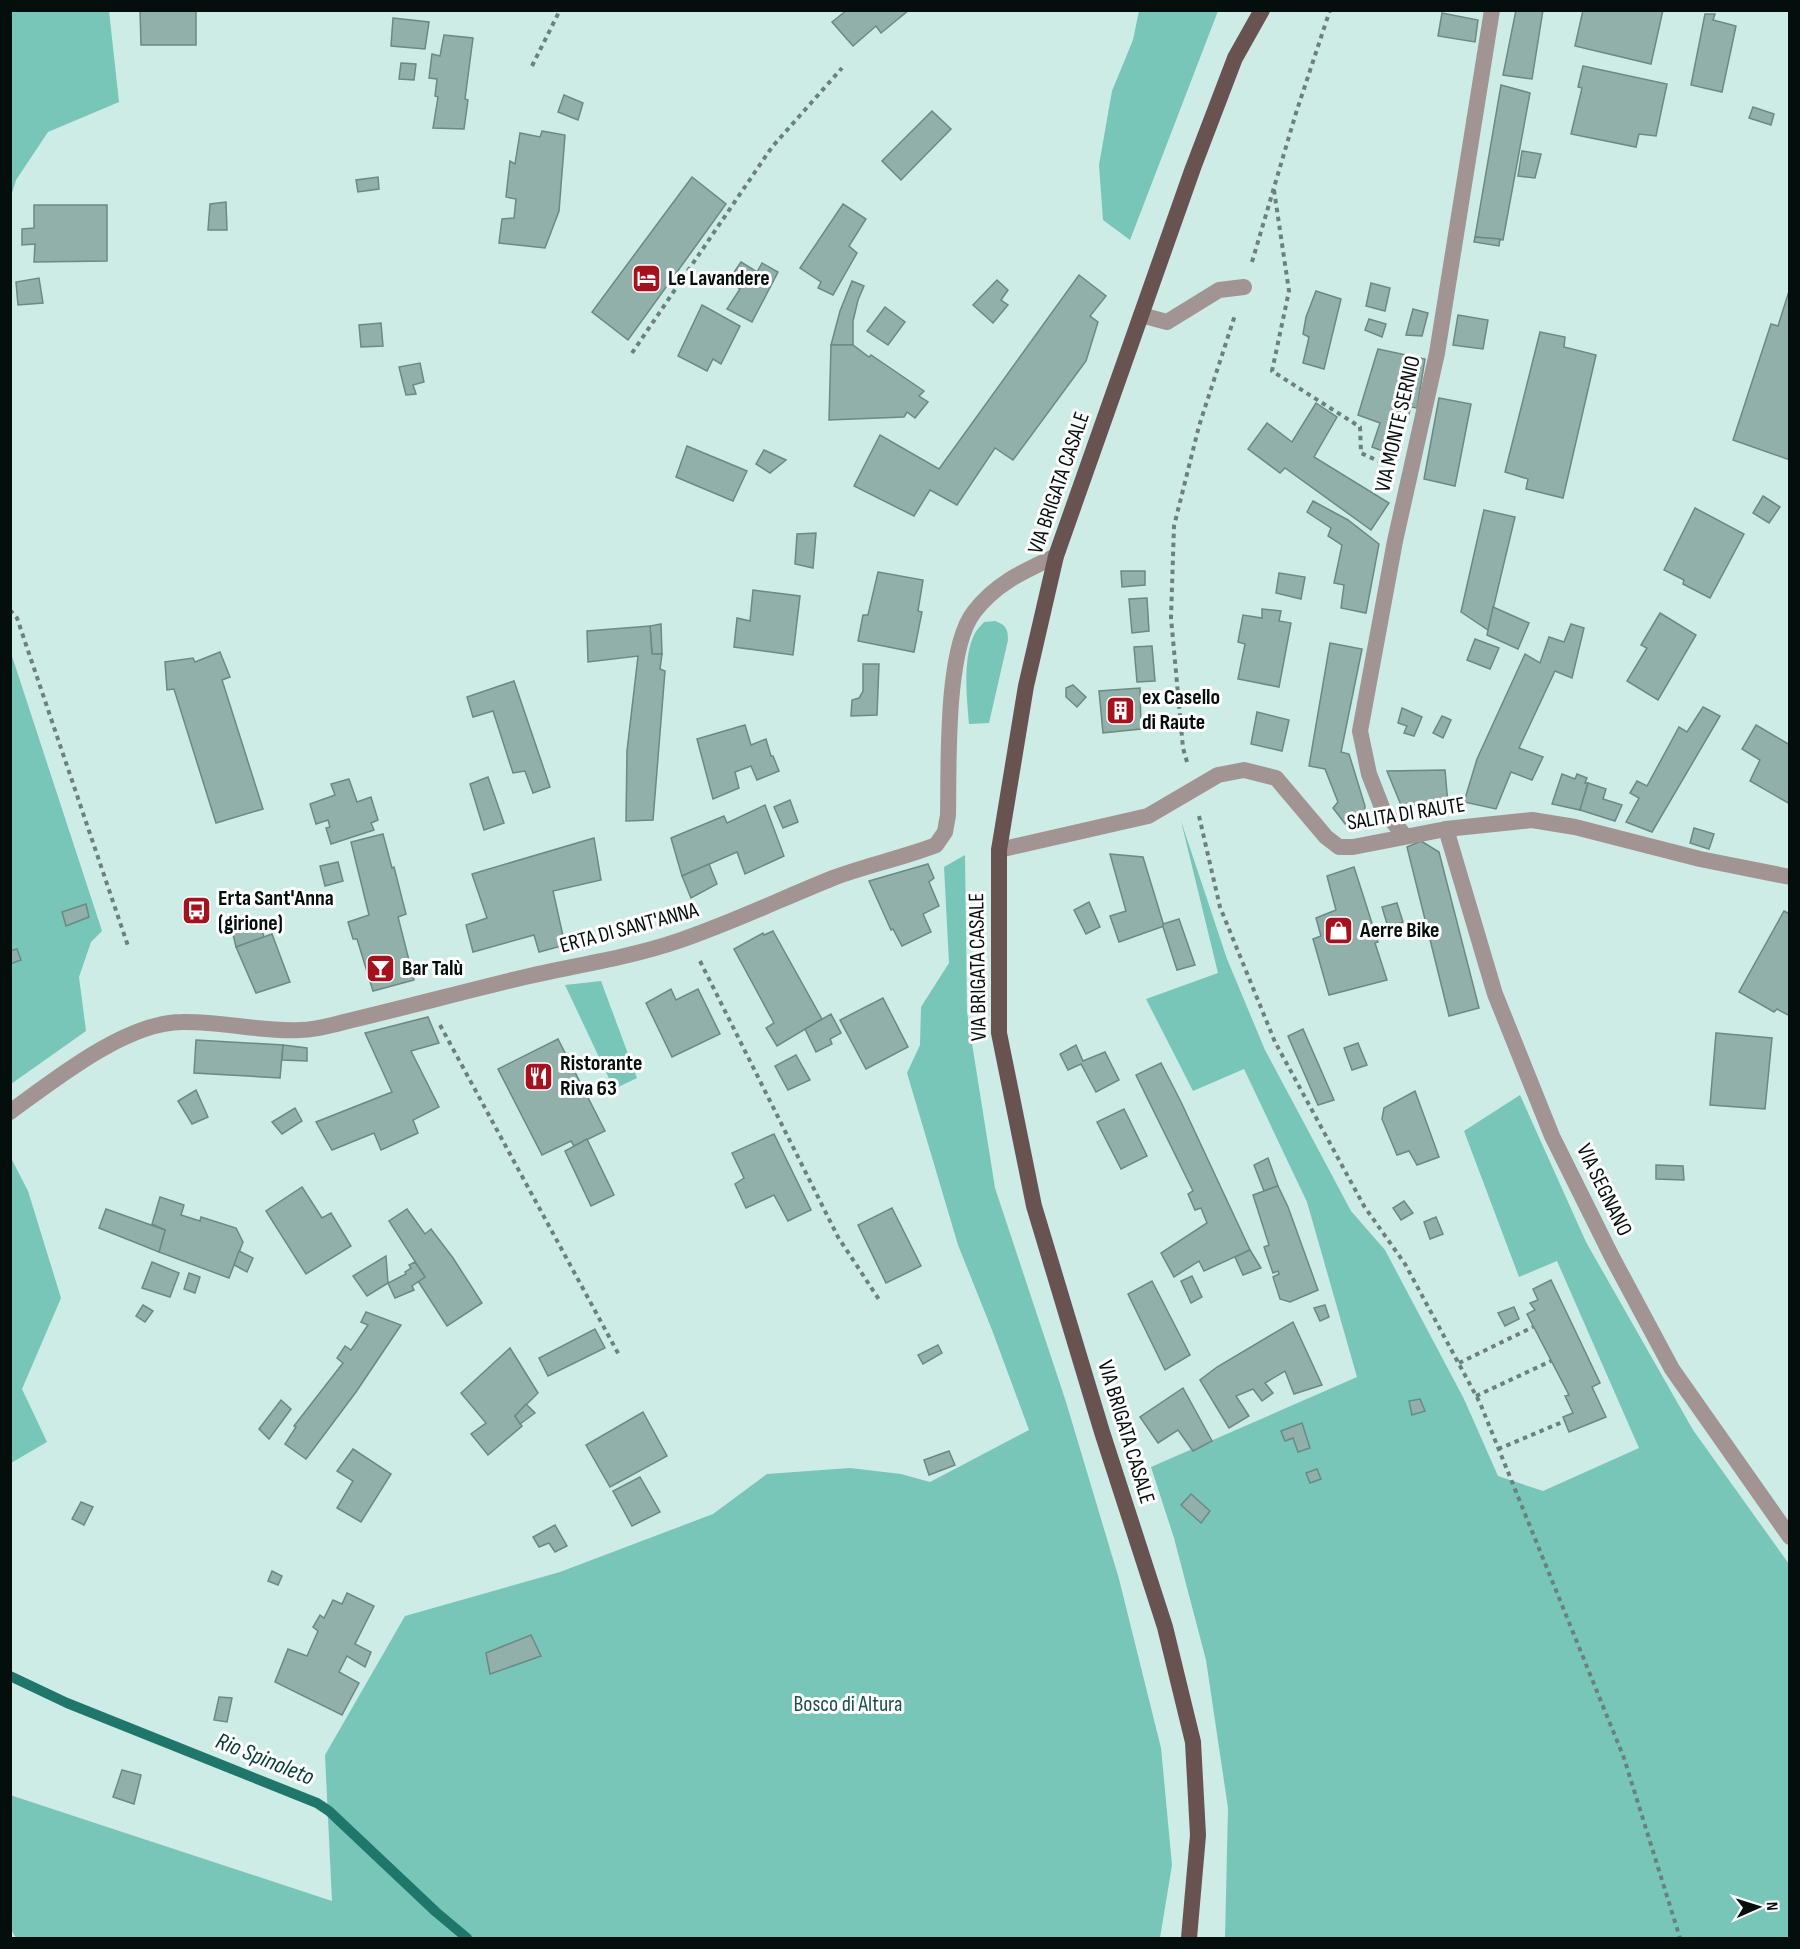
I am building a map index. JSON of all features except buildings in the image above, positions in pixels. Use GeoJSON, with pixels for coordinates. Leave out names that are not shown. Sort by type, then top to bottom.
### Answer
{"type":"FeatureCollection","features":[{"type":"Feature","properties":{"kind":"main road","name":"VIA BRIGATA CASALE"},"geometry":{"type":"LineString","coordinates":[[1188,1938],[1198,1836],[1193,1742],[1165,1627],[1102,1432],[1034,1206],[999,1033],[999,850],[1026,686],[1056,556],[1235,58],[1262,10]]}},
{"type":"Feature","properties":{"kind":"street","name":"VIA MONTE SERNIO"},"geometry":{"type":"LineString","coordinates":[[1405,836],[1383,810],[1369,774],[1360,731],[1395,541],[1437,353],[1492,10]]}},
{"type":"Feature","properties":{"kind":"street"},"geometry":{"type":"LineString","coordinates":[[1141,315],[1167,322],[1219,290],[1244,287]]}},
{"type":"Feature","properties":{"kind":"street","name":"ERTA DI SANT'ANNA"},"geometry":{"type":"LineString","coordinates":[[10,1112],[70,1068],[133,1033],[160,1024],[182,1022],[258,1029],[302,1030],[387,1012],[528,976],[580,967],[688,937],[737,920],[834,878],[936,845],[945,832],[948,815],[953,675],[961,637],[972,614],[993,592],[1016,574],[1056,556]]}},
{"type":"Feature","properties":{"kind":"street","name":"SALITA DI RAUTE"},"geometry":{"type":"LineString","coordinates":[[999,850],[1148,816],[1218,776],[1244,770],[1276,778],[1326,837],[1339,847],[1353,847],[1446,829],[1532,820],[1575,827],[1700,859],[1790,877]]}},
{"type":"Feature","properties":{"kind":"street","name":"VIA SEGNANO"},"geometry":{"type":"LineString","coordinates":[[1446,829],[1496,994],[1552,1136],[1612,1257],[1672,1369],[1790,1537]]}},
{"type":"Feature","properties":{"kind":"path"},"geometry":{"type":"LineString","coordinates":[[532,66],[560,10]]}},
{"type":"Feature","properties":{"kind":"path"},"geometry":{"type":"LineString","coordinates":[[1330,10],[1199,426],[1174,526],[1171,618],[1183,748],[1221,907],[1275,1042],[1364,1206],[1405,1264],[1476,1396],[1623,1758],[1680,1938]]}},
{"type":"Feature","properties":{"kind":"path"},"geometry":{"type":"LineString","coordinates":[[632,353],[772,147],[842,68]]}},
{"type":"Feature","properties":{"kind":"path"},"geometry":{"type":"LineString","coordinates":[[1274,187],[1289,291],[1272,371],[1360,427],[1361,453],[1410,476]]}},
{"type":"Feature","properties":{"kind":"path"},"geometry":{"type":"LineString","coordinates":[[10,610],[17,618],[128,946]]}},
{"type":"Feature","properties":{"kind":"path"},"geometry":{"type":"LineString","coordinates":[[688,937],[838,1237],[880,1301]]}},
{"type":"Feature","properties":{"kind":"path"},"geometry":{"type":"LineString","coordinates":[[427,1000],[619,1355]]}},
{"type":"Feature","properties":{"kind":"path"},"geometry":{"type":"LineString","coordinates":[[1458,1363],[1533,1327]]}},
{"type":"Feature","properties":{"kind":"path"},"geometry":{"type":"LineString","coordinates":[[1476,1396],[1551,1361]]}},
{"type":"Feature","properties":{"kind":"path"},"geometry":{"type":"LineString","coordinates":[[1498,1449],[1565,1421]]}},
{"type":"Feature","properties":{"kind":"green space"},"geometry":{"type":"Polygon","coordinates":[[[11,10],[109,11],[119,102],[48,132],[16,180],[11,196],[11,10]]]}},
{"type":"Feature","properties":{"kind":"green space"},"geometry":{"type":"Polygon","coordinates":[[[1139,11],[1218,11],[1130,240],[1103,220],[1099,165],[1112,91],[1133,40],[1139,11]]]}},
{"type":"Feature","properties":{"kind":"green space"},"geometry":{"type":"Polygon","coordinates":[[[995,621],[1006,628],[1008,640],[989,723],[969,724],[966,678],[968,654],[976,632],[984,622],[995,621]]]}},
{"type":"Feature","properties":{"kind":"green space"},"geometry":{"type":"Polygon","coordinates":[[[10,650],[102,931],[91,942],[79,977],[86,1031],[11,1084],[10,650]]]}},
{"type":"Feature","properties":{"kind":"green space"},"geometry":{"type":"Polygon","coordinates":[[[1181,821],[1227,959],[1265,1050],[1351,1211],[1385,1250],[1464,1399],[1498,1476],[1543,1491],[1639,1448],[1557,1261],[1519,1277],[1464,1131],[1520,1095],[1586,1242],[1693,1430],[1789,1564],[1789,1938],[1225,1938],[1228,1808],[1206,1660],[1174,1538],[1151,1467],[1357,1377],[1307,1202],[1244,1069],[1193,1091],[1146,999],[1218,973],[1181,821]]]}},
{"type":"Feature","properties":{"kind":"green space","name":"Bosco di Altura"},"geometry":{"type":"Polygon","coordinates":[[[965,855],[967,1012],[995,1188],[1066,1402],[1119,1579],[1161,1748],[1172,1865],[1160,1938],[16,1938],[10,1928],[10,1795],[332,1901],[325,1755],[405,1616],[560,1572],[713,1514],[767,1474],[850,1468],[901,1474],[930,1482],[1029,1430],[958,1245],[907,1073],[920,1045],[921,1007],[949,963],[944,867],[965,855]]]}},
{"type":"Feature","properties":{"kind":"green space"},"geometry":{"type":"Polygon","coordinates":[[[601,981],[637,1078],[614,1089],[565,985],[601,981]]]}},
{"type":"Feature","properties":{"kind":"green space"},"geometry":{"type":"Polygon","coordinates":[[[10,1156],[28,1191],[61,1298],[22,1389],[47,1442],[11,1463],[10,1156]]]}},
{"type":"Feature","properties":{"kind":"waterway","name":"Rio Spinoleto"},"geometry":{"type":"LineString","coordinates":[[10,1676],[67,1703],[317,1803],[329,1811],[436,1912],[467,1938]]}},
{"type":"Feature","properties":{"kind":"place","name":"Le Lavandere"},"geometry":{"type":"Point","coordinates":[647,278]}},
{"type":"Feature","properties":{"kind":"place","name":"ex Casello di Raute"},"geometry":{"type":"Point","coordinates":[1121,710]}},
{"type":"Feature","properties":{"kind":"place","name":"Erta Sant'Anna (girione)"},"geometry":{"type":"Point","coordinates":[197,911]}},
{"type":"Feature","properties":{"kind":"place","name":"Aerre Bike"},"geometry":{"type":"Point","coordinates":[1339,930]}},
{"type":"Feature","properties":{"kind":"place","name":"Bar Talù"},"geometry":{"type":"Point","coordinates":[381,968]}},
{"type":"Feature","properties":{"kind":"place","name":"Ristorante Riva 63"},"geometry":{"type":"Point","coordinates":[539,1076]}}]}
